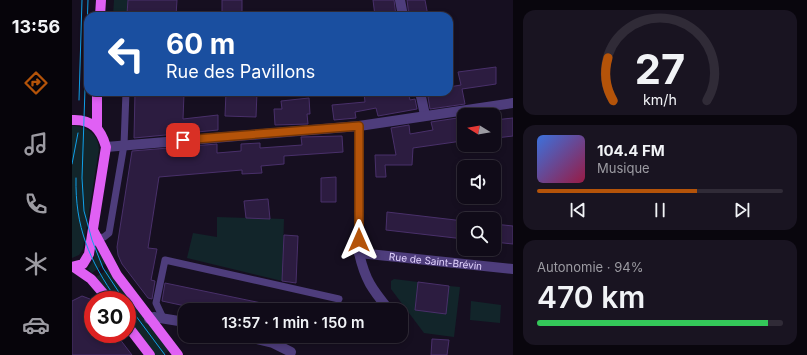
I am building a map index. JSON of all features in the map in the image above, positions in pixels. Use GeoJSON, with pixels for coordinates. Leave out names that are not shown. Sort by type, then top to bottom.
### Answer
{"type":"FeatureCollection","features":[{"type":"Feature","properties":{"kind":"main road"},"geometry":{"type":"LineString","coordinates":[[100,12],[101,0]]}},
{"type":"Feature","properties":{"kind":"main road"},"geometry":{"type":"LineString","coordinates":[[97,96],[97,128]]}},
{"type":"Feature","properties":{"kind":"main road"},"geometry":{"type":"LineString","coordinates":[[72,120],[84,120],[91,123],[103,136],[106,147],[95,234],[89,254],[82,264],[73,267]]}},
{"type":"Feature","properties":{"kind":"main road"},"geometry":{"type":"LineString","coordinates":[[95,234],[117,275],[149,319],[178,355]]}},
{"type":"Feature","properties":{"kind":"main road"},"geometry":{"type":"LineString","coordinates":[[73,267],[91,279],[101,291]]}},
{"type":"Feature","properties":{"kind":"main road"},"geometry":{"type":"LineString","coordinates":[[136,337],[150,355]]}},
{"type":"Feature","properties":{"kind":"street"},"geometry":{"type":"LineString","coordinates":[[400,0],[403,12]]}},
{"type":"Feature","properties":{"kind":"street"},"geometry":{"type":"LineString","coordinates":[[421,96],[425,115]]}},
{"type":"Feature","properties":{"kind":"street"},"geometry":{"type":"LineString","coordinates":[[106,147],[359,126],[513,103]]}},
{"type":"Feature","properties":{"kind":"street"},"geometry":{"type":"LineString","coordinates":[[359,126],[359,253],[369,285],[383,303]]}},
{"type":"Feature","properties":{"kind":"street","name":"Rue de Saint-Brévin"},"geometry":{"type":"LineString","coordinates":[[359,253],[513,269]]}},
{"type":"Feature","properties":{"kind":"street"},"geometry":{"type":"LineString","coordinates":[[149,319],[154,317],[178,321]]}},
{"type":"Feature","properties":{"kind":"street"},"geometry":{"type":"LineString","coordinates":[[273,343],[291,352]]}},
{"type":"Feature","properties":{"kind":"lane"},"geometry":{"type":"LineString","coordinates":[[95,234],[104,237],[109,233],[124,145],[126,96]]}},
{"type":"Feature","properties":{"kind":"lane"},"geometry":{"type":"LineString","coordinates":[[164,318],[156,303],[165,260],[339,300]]}},
{"type":"Feature","properties":{"kind":"green space"},"geometry":{"type":"Polygon","coordinates":[[[114,0],[128,0],[127,12],[113,12],[114,0]]]}},
{"type":"Feature","properties":{"kind":"green space"},"geometry":{"type":"Polygon","coordinates":[[[72,126],[82,127],[91,132],[96,139],[99,149],[83,249],[79,255],[72,258],[72,126]]]}},
{"type":"Feature","properties":{"kind":"green space"},"geometry":{"type":"Polygon","coordinates":[[[217,217],[284,219],[282,281],[187,258],[193,233],[217,237],[217,217]]]}},
{"type":"Feature","properties":{"kind":"green space"},"geometry":{"type":"Polygon","coordinates":[[[97,242],[106,263],[92,273],[88,269],[93,261],[97,242]]]}},
{"type":"Feature","properties":{"kind":"green space"},"geometry":{"type":"Polygon","coordinates":[[[110,268],[124,291],[106,291],[96,277],[110,268]]]}},
{"type":"Feature","properties":{"kind":"green space"},"geometry":{"type":"Polygon","coordinates":[[[394,279],[418,282],[415,310],[445,313],[449,286],[460,287],[454,337],[424,333],[408,312],[408,303],[402,303],[391,289],[391,281],[394,279]]]}},
{"type":"Feature","properties":{"kind":"green space"},"geometry":{"type":"Polygon","coordinates":[[[471,301],[501,305],[500,323],[470,320],[471,301]]]}},
{"type":"Feature","properties":{"kind":"green space"},"geometry":{"type":"Polygon","coordinates":[[[136,308],[169,351],[163,355],[154,355],[136,330],[136,308]]]}},
{"type":"Feature","properties":{"kind":"building"},"geometry":{"type":"Polygon","coordinates":[[[128,0],[177,0],[176,12],[127,12],[128,0]]]}},
{"type":"Feature","properties":{"kind":"building"},"geometry":{"type":"Polygon","coordinates":[[[222,0],[242,0],[242,12],[222,12],[222,0]]]}},
{"type":"Feature","properties":{"kind":"building"},"geometry":{"type":"Polygon","coordinates":[[[373,0],[394,0],[396,12],[374,12],[373,0]]]}},
{"type":"Feature","properties":{"kind":"building"},"geometry":{"type":"Polygon","coordinates":[[[407,0],[425,0],[427,12],[408,12],[407,0]]]}},
{"type":"Feature","properties":{"kind":"building"},"geometry":{"type":"Polygon","coordinates":[[[496,67],[496,84],[462,89],[465,104],[430,109],[428,97],[453,96],[453,86],[461,85],[458,72],[496,67]]]}},
{"type":"Feature","properties":{"kind":"building"},"geometry":{"type":"Polygon","coordinates":[[[135,96],[184,96],[183,119],[218,115],[218,130],[134,138],[135,96]]]}},
{"type":"Feature","properties":{"kind":"building"},"geometry":{"type":"Polygon","coordinates":[[[226,96],[257,96],[256,117],[225,116],[226,96]]]}},
{"type":"Feature","properties":{"kind":"building"},"geometry":{"type":"Polygon","coordinates":[[[364,96],[409,96],[410,100],[415,99],[417,109],[378,116],[376,108],[355,112],[356,118],[334,120],[332,105],[365,102],[364,96]]]}},
{"type":"Feature","properties":{"kind":"building"},"geometry":{"type":"Polygon","coordinates":[[[309,98],[310,114],[307,114],[308,124],[275,125],[274,109],[282,109],[281,101],[309,98]]]}},
{"type":"Feature","properties":{"kind":"building"},"geometry":{"type":"Polygon","coordinates":[[[457,118],[457,142],[413,148],[412,165],[385,165],[386,177],[376,177],[375,155],[396,155],[391,128],[409,125],[410,134],[433,130],[431,122],[457,118]]]}},
{"type":"Feature","properties":{"kind":"building"},"geometry":{"type":"Polygon","coordinates":[[[513,118],[513,136],[501,137],[501,119],[513,118]]]}},
{"type":"Feature","properties":{"kind":"building"},"geometry":{"type":"Polygon","coordinates":[[[342,136],[343,152],[284,156],[284,164],[261,166],[262,173],[242,174],[242,170],[159,177],[148,248],[157,249],[151,280],[155,281],[152,299],[148,298],[122,264],[118,255],[117,247],[132,151],[217,144],[217,153],[241,151],[241,144],[260,143],[260,148],[302,145],[301,137],[342,136]]]}},
{"type":"Feature","properties":{"kind":"building"},"geometry":{"type":"Polygon","coordinates":[[[336,177],[336,202],[321,202],[321,178],[336,177]]]}},
{"type":"Feature","properties":{"kind":"building"},"geometry":{"type":"Polygon","coordinates":[[[268,199],[270,219],[246,218],[244,201],[268,199]]]}},
{"type":"Feature","properties":{"kind":"building"},"geometry":{"type":"Polygon","coordinates":[[[387,212],[457,220],[457,238],[386,230],[387,212]]]}},
{"type":"Feature","properties":{"kind":"building"},"geometry":{"type":"Polygon","coordinates":[[[501,225],[513,226],[513,244],[501,243],[501,225]]]}},
{"type":"Feature","properties":{"kind":"building"},"geometry":{"type":"Polygon","coordinates":[[[284,235],[298,236],[296,283],[282,281],[284,235]]]}},
{"type":"Feature","properties":{"kind":"building"},"geometry":{"type":"Polygon","coordinates":[[[418,282],[449,286],[446,314],[415,310],[418,282]]]}},
{"type":"Feature","properties":{"kind":"building"},"geometry":{"type":"Polygon","coordinates":[[[165,283],[261,303],[178,303],[178,304],[162,301],[165,283]]]}},
{"type":"Feature","properties":{"kind":"building"},"geometry":{"type":"Polygon","coordinates":[[[82,296],[84,297],[84,343],[123,343],[132,355],[72,355],[72,301],[82,296]]]}},
{"type":"Feature","properties":{"kind":"building"},"geometry":{"type":"Polygon","coordinates":[[[432,339],[449,340],[447,355],[431,355],[432,339]]]}},
{"type":"Feature","properties":{"kind":"tram line"},"geometry":{"type":"LineString","coordinates":[[79,100],[82,0]]}},
{"type":"Feature","properties":{"kind":"tram line"},"geometry":{"type":"LineString","coordinates":[[88,0],[88,12]]}},
{"type":"Feature","properties":{"kind":"tram line"},"geometry":{"type":"LineString","coordinates":[[85,96],[82,178],[84,211],[92,240],[103,268],[118,291]]}},
{"type":"Feature","properties":{"kind":"tram line"},"geometry":{"type":"LineString","coordinates":[[72,164],[78,133]]}},
{"type":"Feature","properties":{"kind":"tram line"},"geometry":{"type":"LineString","coordinates":[[76,178],[76,196],[81,228],[91,257],[111,291]]}},
{"type":"Feature","properties":{"kind":"tram line"},"geometry":{"type":"LineString","coordinates":[[136,316],[165,355]]}},
{"type":"Feature","properties":{"kind":"route"},"geometry":{"type":"LineString","coordinates":[[183,140],[359,126],[359,240]]}}]}
